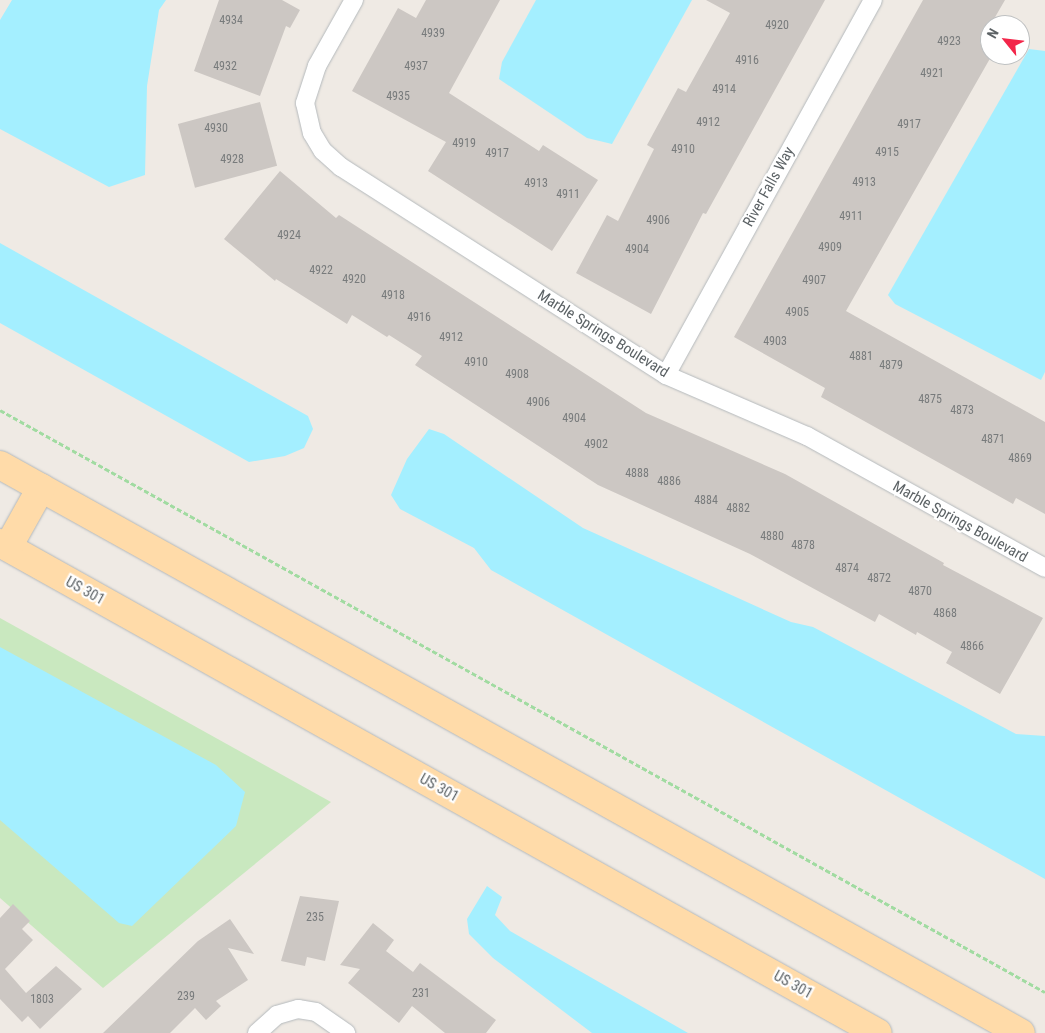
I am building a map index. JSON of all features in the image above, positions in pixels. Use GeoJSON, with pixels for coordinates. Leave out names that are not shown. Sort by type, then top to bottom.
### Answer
{"type":"FeatureCollection","features":[{"type":"Feature","properties":{"kind":"main road"},"geometry":{"type":"LineString","coordinates":[[0,465],[1022,1033]]}},
{"type":"Feature","properties":{"kind":"main road"},"geometry":{"type":"LineString","coordinates":[[4,545],[41,488]]}},
{"type":"Feature","properties":{"kind":"main road","name":"US 301"},"geometry":{"type":"LineString","coordinates":[[4,545],[878,1033]]}},
{"type":"Feature","properties":{"kind":"street","name":"Marble Springs Boulevard"},"geometry":{"type":"LineString","coordinates":[[354,0],[308,85],[305,102],[308,120],[323,151],[349,172],[666,375],[807,436],[1045,568]]}},
{"type":"Feature","properties":{"kind":"street","name":"River Falls Way"},"geometry":{"type":"LineString","coordinates":[[666,375],[873,0]]}},
{"type":"Feature","properties":{"kind":"street"},"geometry":{"type":"LineString","coordinates":[[257,1033],[277,1015],[298,1009],[316,1012],[346,1033]]}},
{"type":"Feature","properties":{"kind":"path"},"geometry":{"type":"LineString","coordinates":[[0,410],[1045,992]]}},
{"type":"Feature","properties":{"kind":"green space"},"geometry":{"type":"Polygon","coordinates":[[[0,618],[331,802],[103,988],[0,898],[0,618]]]}},
{"type":"Feature","properties":{"kind":"water"},"geometry":{"type":"Polygon","coordinates":[[[12,0],[166,0],[159,10],[147,86],[145,175],[109,187],[0,129],[0,20],[12,0]]]}},
{"type":"Feature","properties":{"kind":"water"},"geometry":{"type":"Polygon","coordinates":[[[536,0],[692,0],[612,144],[587,138],[499,79],[502,62],[536,0]]]}},
{"type":"Feature","properties":{"kind":"water"},"geometry":{"type":"Polygon","coordinates":[[[1030,49],[1045,51],[1045,372],[1041,380],[895,304],[888,295],[1020,65],[1030,65],[1030,49]]]}},
{"type":"Feature","properties":{"kind":"water"},"geometry":{"type":"Polygon","coordinates":[[[0,243],[308,416],[313,429],[304,448],[285,456],[249,462],[0,323],[0,243]]]}},
{"type":"Feature","properties":{"kind":"water"},"geometry":{"type":"Polygon","coordinates":[[[429,429],[444,434],[583,528],[791,622],[813,627],[1016,734],[1045,736],[1045,879],[491,570],[474,548],[400,509],[391,495],[407,459],[429,429]]]}},
{"type":"Feature","properties":{"kind":"water"},"geometry":{"type":"Polygon","coordinates":[[[0,647],[216,765],[245,792],[236,826],[132,926],[119,923],[0,820],[0,647]]]}},
{"type":"Feature","properties":{"kind":"water"},"geometry":{"type":"Polygon","coordinates":[[[487,886],[502,897],[495,915],[510,931],[688,1033],[592,1033],[493,958],[469,934],[467,919],[487,886]]]}},
{"type":"Feature","properties":{"kind":"building"},"geometry":{"type":"Polygon","coordinates":[[[219,0],[282,0],[300,10],[290,28],[286,26],[260,96],[194,71],[219,0]]]}},
{"type":"Feature","properties":{"kind":"building"},"geometry":{"type":"Polygon","coordinates":[[[426,0],[500,0],[449,93],[539,151],[543,145],[598,180],[552,251],[428,171],[446,142],[352,91],[398,8],[416,18],[426,0]]]}},
{"type":"Feature","properties":{"kind":"building"},"geometry":{"type":"Polygon","coordinates":[[[706,0],[825,0],[706,214],[703,213],[651,314],[576,273],[607,215],[618,221],[654,149],[647,145],[678,88],[686,92],[730,13],[706,0]]]}},
{"type":"Feature","properties":{"kind":"building"},"geometry":{"type":"Polygon","coordinates":[[[923,0],[1005,0],[996,15],[980,15],[980,65],[986,65],[846,311],[1045,422],[1045,514],[1016,498],[1013,504],[821,397],[825,388],[734,337],[923,0]]]}},
{"type":"Feature","properties":{"kind":"building"},"geometry":{"type":"Polygon","coordinates":[[[260,102],[277,166],[195,188],[178,124],[260,102]]]}},
{"type":"Feature","properties":{"kind":"building"},"geometry":{"type":"Polygon","coordinates":[[[280,171],[336,218],[339,215],[646,413],[785,474],[944,563],[943,565],[1043,618],[1000,694],[946,663],[952,652],[917,632],[916,635],[879,614],[875,622],[750,554],[598,485],[415,365],[422,356],[389,335],[387,337],[352,315],[347,324],[276,279],[275,281],[224,239],[280,171]]]}},
{"type":"Feature","properties":{"kind":"building"},"geometry":{"type":"Polygon","coordinates":[[[300,896],[339,901],[325,961],[307,957],[305,966],[281,961],[300,896]]]}},
{"type":"Feature","properties":{"kind":"building"},"geometry":{"type":"Polygon","coordinates":[[[13,904],[30,921],[22,929],[33,940],[5,969],[26,993],[56,966],[82,989],[40,1029],[28,1016],[22,1022],[0,999],[0,918],[13,904]]]}},
{"type":"Feature","properties":{"kind":"building"},"geometry":{"type":"Polygon","coordinates":[[[230,919],[254,954],[228,948],[248,980],[216,1001],[221,1006],[206,1020],[195,1008],[170,1033],[103,1033],[198,941],[230,919]]]}},
{"type":"Feature","properties":{"kind":"building"},"geometry":{"type":"Polygon","coordinates":[[[373,923],[394,940],[386,951],[413,972],[420,963],[496,1020],[486,1033],[445,1033],[412,1006],[399,1023],[348,983],[360,969],[340,965],[373,923]]]}}]}
